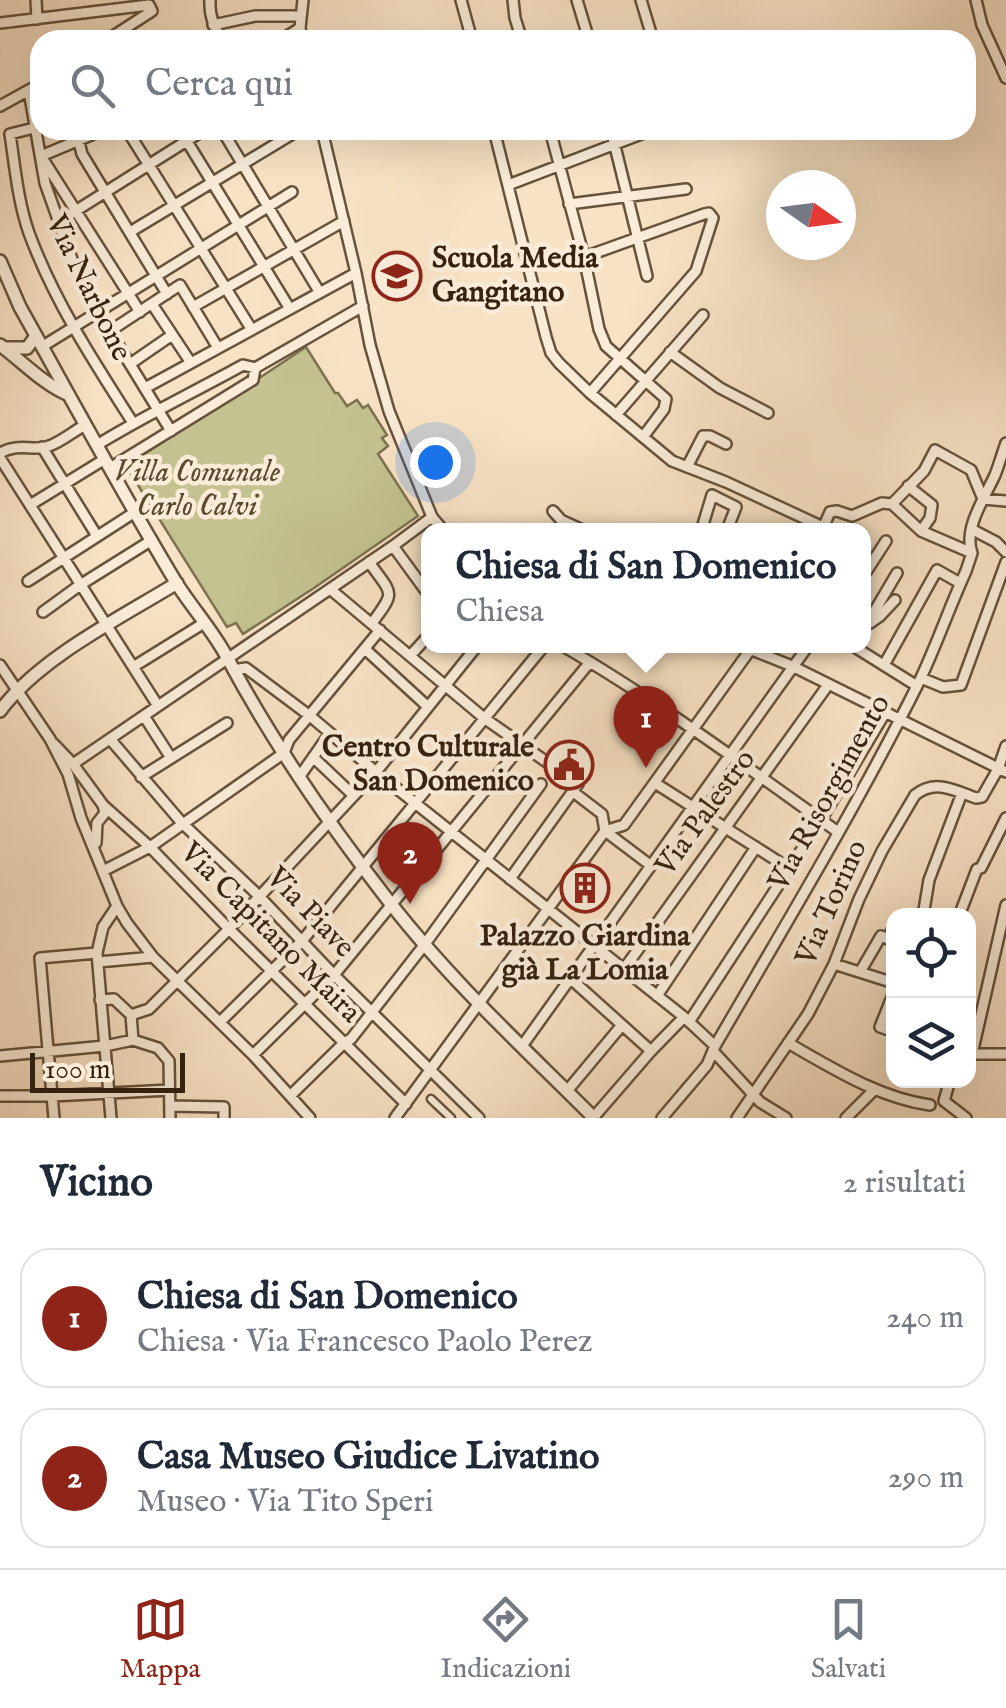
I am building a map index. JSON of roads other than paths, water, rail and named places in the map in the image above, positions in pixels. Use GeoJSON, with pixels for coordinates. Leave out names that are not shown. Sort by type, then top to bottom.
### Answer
{"type":"FeatureCollection","features":[{"type":"Feature","properties":{"kind":"street"},"geometry":{"type":"LineString","coordinates":[[36,0],[37,18]]}},
{"type":"Feature","properties":{"kind":"street"},"geometry":{"type":"LineString","coordinates":[[210,0],[217,30]]}},
{"type":"Feature","properties":{"kind":"street"},"geometry":{"type":"LineString","coordinates":[[255,16],[257,0]]}},
{"type":"Feature","properties":{"kind":"street"},"geometry":{"type":"LineString","coordinates":[[297,30],[303,1],[319,0]]}},
{"type":"Feature","properties":{"kind":"street"},"geometry":{"type":"LineString","coordinates":[[461,0],[469,30]]}},
{"type":"Feature","properties":{"kind":"street"},"geometry":{"type":"LineString","coordinates":[[514,0],[519,30]]}},
{"type":"Feature","properties":{"kind":"street"},"geometry":{"type":"LineString","coordinates":[[577,0],[586,30]]}},
{"type":"Feature","properties":{"kind":"street"},"geometry":{"type":"LineString","coordinates":[[641,0],[649,30]]}},
{"type":"Feature","properties":{"kind":"street"},"geometry":{"type":"LineString","coordinates":[[976,0],[982,25],[1006,78]]}},
{"type":"Feature","properties":{"kind":"street"},"geometry":{"type":"LineString","coordinates":[[0,23],[149,5],[152,11],[129,30]]}},
{"type":"Feature","properties":{"kind":"street"},"geometry":{"type":"LineString","coordinates":[[214,25],[255,16],[301,16]]}},
{"type":"Feature","properties":{"kind":"street"},"geometry":{"type":"LineString","coordinates":[[0,106],[29,91],[30,98]]}},
{"type":"Feature","properties":{"kind":"street","name":"Via Narbone"},"geometry":{"type":"LineString","coordinates":[[30,129],[10,134],[29,233],[73,328],[133,423]]}},
{"type":"Feature","properties":{"kind":"street"},"geometry":{"type":"LineString","coordinates":[[37,140],[45,183],[73,262],[98,312],[171,430]]}},
{"type":"Feature","properties":{"kind":"street"},"geometry":{"type":"LineString","coordinates":[[41,156],[69,140]]}},
{"type":"Feature","properties":{"kind":"street"},"geometry":{"type":"LineString","coordinates":[[79,140],[82,154],[167,294]]}},
{"type":"Feature","properties":{"kind":"street"},"geometry":{"type":"LineString","coordinates":[[133,140],[252,330]]}},
{"type":"Feature","properties":{"kind":"street"},"geometry":{"type":"LineString","coordinates":[[58,222],[187,140],[290,309]]}},
{"type":"Feature","properties":{"kind":"street"},"geometry":{"type":"LineString","coordinates":[[228,140],[320,293]]}},
{"type":"Feature","properties":{"kind":"street"},"geometry":{"type":"LineString","coordinates":[[130,232],[243,164],[274,140]]}},
{"type":"Feature","properties":{"kind":"street"},"geometry":{"type":"LineString","coordinates":[[324,140],[370,345],[389,411],[438,523]]}},
{"type":"Feature","properties":{"kind":"street"},"geometry":{"type":"LineString","coordinates":[[497,140],[551,353],[590,393],[672,461],[726,482],[810,523]]}},
{"type":"Feature","properties":{"kind":"street"},"geometry":{"type":"LineString","coordinates":[[552,140],[606,346],[664,396],[664,409],[642,437]]}},
{"type":"Feature","properties":{"kind":"street"},"geometry":{"type":"LineString","coordinates":[[614,140],[647,276]]}},
{"type":"Feature","properties":{"kind":"street"},"geometry":{"type":"LineString","coordinates":[[508,185],[626,140]]}},
{"type":"Feature","properties":{"kind":"street"},"geometry":{"type":"LineString","coordinates":[[41,156],[140,312]]}},
{"type":"Feature","properties":{"kind":"street"},"geometry":{"type":"LineString","coordinates":[[569,204],[686,190]]}},
{"type":"Feature","properties":{"kind":"street"},"geometry":{"type":"LineString","coordinates":[[1,346],[27,348],[73,328],[292,192]]}},
{"type":"Feature","properties":{"kind":"street"},"geometry":{"type":"LineString","coordinates":[[584,258],[704,214],[713,218],[696,271],[590,393]]}},
{"type":"Feature","properties":{"kind":"street"},"geometry":{"type":"LineString","coordinates":[[193,306],[344,221]]}},
{"type":"Feature","properties":{"kind":"street"},"geometry":{"type":"LineString","coordinates":[[0,262],[97,446],[176,583],[329,819],[425,944],[479,1004],[594,1118],[650,1052],[686,1020],[790,869],[885,713]]}},
{"type":"Feature","properties":{"kind":"street"},"geometry":{"type":"LineString","coordinates":[[145,388],[356,274]]}},
{"type":"Feature","properties":{"kind":"street"},"geometry":{"type":"LineString","coordinates":[[110,331],[180,286],[218,348]]}},
{"type":"Feature","properties":{"kind":"street"},"geometry":{"type":"LineString","coordinates":[[152,304],[191,363]]}},
{"type":"Feature","properties":{"kind":"street"},"geometry":{"type":"LineString","coordinates":[[97,446],[243,366],[255,368],[363,306]]}},
{"type":"Feature","properties":{"kind":"street"},"geometry":{"type":"LineString","coordinates":[[616,415],[704,315]]}},
{"type":"Feature","properties":{"kind":"street"},"geometry":{"type":"LineString","coordinates":[[130,364],[172,335]]}},
{"type":"Feature","properties":{"kind":"street"},"geometry":{"type":"LineString","coordinates":[[1,346],[69,394]]}},
{"type":"Feature","properties":{"kind":"street"},"geometry":{"type":"LineString","coordinates":[[670,352],[720,388],[768,413]]}},
{"type":"Feature","properties":{"kind":"street"},"geometry":{"type":"LineString","coordinates":[[30,505],[171,430],[254,380],[255,368]]}},
{"type":"Feature","properties":{"kind":"street"},"geometry":{"type":"LineString","coordinates":[[86,425],[50,446],[1,452],[30,505],[158,706]]}},
{"type":"Feature","properties":{"kind":"street"},"geometry":{"type":"LineString","coordinates":[[687,467],[703,436],[726,444]]}},
{"type":"Feature","properties":{"kind":"street","name":"Via Risorgimento"},"geometry":{"type":"LineString","coordinates":[[662,1118],[708,1066],[714,1049],[900,720],[972,553],[968,543],[976,510],[1006,443]]}},
{"type":"Feature","properties":{"kind":"street"},"geometry":{"type":"LineString","coordinates":[[42,447],[98,536]]}},
{"type":"Feature","properties":{"kind":"street"},"geometry":{"type":"LineString","coordinates":[[892,504],[924,471],[935,450],[971,470],[982,499],[1006,502]]}},
{"type":"Feature","properties":{"kind":"street"},"geometry":{"type":"LineString","coordinates":[[908,486],[932,505],[930,518],[921,531]]}},
{"type":"Feature","properties":{"kind":"street"},"geometry":{"type":"LineString","coordinates":[[704,523],[712,495],[736,506],[730,523]]}},
{"type":"Feature","properties":{"kind":"street"},"geometry":{"type":"LineString","coordinates":[[825,523],[830,512],[852,516],[882,503],[892,504],[921,531],[972,553]]}},
{"type":"Feature","properties":{"kind":"street"},"geometry":{"type":"LineString","coordinates":[[553,511],[568,523]]}},
{"type":"Feature","properties":{"kind":"street"},"geometry":{"type":"LineString","coordinates":[[28,581],[135,512]]}},
{"type":"Feature","properties":{"kind":"street"},"geometry":{"type":"LineString","coordinates":[[424,523],[432,517]]}},
{"type":"Feature","properties":{"kind":"street"},"geometry":{"type":"LineString","coordinates":[[73,764],[158,706],[230,664],[421,525]]}},
{"type":"Feature","properties":{"kind":"street"},"geometry":{"type":"LineString","coordinates":[[973,530],[1006,552]]}},
{"type":"Feature","properties":{"kind":"street"},"geometry":{"type":"LineString","coordinates":[[44,612],[152,540]]}},
{"type":"Feature","properties":{"kind":"street"},"geometry":{"type":"LineString","coordinates":[[871,565],[886,541]]}},
{"type":"Feature","properties":{"kind":"street"},"geometry":{"type":"LineString","coordinates":[[393,546],[421,584]]}},
{"type":"Feature","properties":{"kind":"street"},"geometry":{"type":"LineString","coordinates":[[103,870],[150,846],[284,753],[289,740],[364,649],[389,601],[389,590],[370,562]]}},
{"type":"Feature","properties":{"kind":"street"},"geometry":{"type":"LineString","coordinates":[[864,653],[919,682],[961,685],[1006,562]]}},
{"type":"Feature","properties":{"kind":"street"},"geometry":{"type":"LineString","coordinates":[[884,666],[937,570],[960,584]]}},
{"type":"Feature","properties":{"kind":"street"},"geometry":{"type":"LineString","coordinates":[[871,615],[897,573]]}},
{"type":"Feature","properties":{"kind":"street"},"geometry":{"type":"LineString","coordinates":[[1,710],[16,690],[72,648],[176,583]]}},
{"type":"Feature","properties":{"kind":"street"},"geometry":{"type":"LineString","coordinates":[[330,589],[484,718],[575,788],[602,814],[604,831],[650,865]]}},
{"type":"Feature","properties":{"kind":"street"},"geometry":{"type":"LineString","coordinates":[[871,622],[895,600]]}},
{"type":"Feature","properties":{"kind":"street"},"geometry":{"type":"LineString","coordinates":[[133,667],[204,623]]}},
{"type":"Feature","properties":{"kind":"street"},"geometry":{"type":"LineString","coordinates":[[410,656],[421,644]]}},
{"type":"Feature","properties":{"kind":"street"},"geometry":{"type":"LineString","coordinates":[[364,649],[427,706]]}},
{"type":"Feature","properties":{"kind":"street"},"geometry":{"type":"LineString","coordinates":[[131,1014],[148,1009],[259,896],[376,772],[472,653]]}},
{"type":"Feature","properties":{"kind":"street"},"geometry":{"type":"LineString","coordinates":[[220,1022],[302,942],[538,653]]}},
{"type":"Feature","properties":{"kind":"street"},"geometry":{"type":"LineString","coordinates":[[575,653],[730,754],[838,832]]}},
{"type":"Feature","properties":{"kind":"street"},"geometry":{"type":"LineString","coordinates":[[396,1118],[403,1100],[432,1070],[604,831],[624,825],[744,653]]}},
{"type":"Feature","properties":{"kind":"street"},"geometry":{"type":"LineString","coordinates":[[764,653],[1002,771],[1006,746]]}},
{"type":"Feature","properties":{"kind":"street"},"geometry":{"type":"LineString","coordinates":[[522,1046],[802,653]]}},
{"type":"Feature","properties":{"kind":"street"},"geometry":{"type":"LineString","coordinates":[[253,1055],[334,975],[590,662]]}},
{"type":"Feature","properties":{"kind":"street"},"geometry":{"type":"LineString","coordinates":[[230,664],[246,668],[310,716],[595,945],[686,1020],[760,1102],[786,1118]]}},
{"type":"Feature","properties":{"kind":"street"},"geometry":{"type":"LineString","coordinates":[[0,665],[50,739],[68,774],[117,906],[127,923],[153,957],[253,1055],[307,1117]]}},
{"type":"Feature","properties":{"kind":"street","name":"Via Palestro"},"geometry":{"type":"LineString","coordinates":[[624,969],[828,686]]}},
{"type":"Feature","properties":{"kind":"street"},"geometry":{"type":"LineString","coordinates":[[144,716],[172,758]]}},
{"type":"Feature","properties":{"kind":"street"},"geometry":{"type":"LineString","coordinates":[[141,777],[227,724]]}},
{"type":"Feature","properties":{"kind":"street"},"geometry":{"type":"LineString","coordinates":[[300,776],[330,733]]}},
{"type":"Feature","properties":{"kind":"street","name":"Via Capitano Maira"},"geometry":{"type":"LineString","coordinates":[[50,739],[102,804],[150,846],[403,1100]]}},
{"type":"Feature","properties":{"kind":"street","name":"Via Piave"},"geometry":{"type":"LineString","coordinates":[[110,739],[182,823],[479,1118]]}},
{"type":"Feature","properties":{"kind":"street"},"geometry":{"type":"LineString","coordinates":[[313,757],[352,795]]}},
{"type":"Feature","properties":{"kind":"street","name":"Via Torino"},"geometry":{"type":"LineString","coordinates":[[737,1118],[808,1014],[834,964],[859,899],[914,796],[938,786],[982,797],[1002,771]]}},
{"type":"Feature","properties":{"kind":"street"},"geometry":{"type":"LineString","coordinates":[[655,783],[790,869]]}},
{"type":"Feature","properties":{"kind":"street"},"geometry":{"type":"LineString","coordinates":[[290,1096],[351,1040],[540,784]]}},
{"type":"Feature","properties":{"kind":"street"},"geometry":{"type":"LineString","coordinates":[[510,878],[575,788]]}},
{"type":"Feature","properties":{"kind":"street"},"geometry":{"type":"LineString","coordinates":[[924,908],[929,880],[962,793]]}},
{"type":"Feature","properties":{"kind":"street"},"geometry":{"type":"LineString","coordinates":[[80,809],[89,800],[102,804],[104,817],[97,824],[96,850]]}},
{"type":"Feature","properties":{"kind":"street"},"geometry":{"type":"LineString","coordinates":[[962,908],[977,869],[988,856],[1006,818]]}},
{"type":"Feature","properties":{"kind":"street"},"geometry":{"type":"LineString","coordinates":[[84,822],[97,824]]}},
{"type":"Feature","properties":{"kind":"street"},"geometry":{"type":"LineString","coordinates":[[657,996],[756,848]]}},
{"type":"Feature","properties":{"kind":"street"},"geometry":{"type":"LineString","coordinates":[[976,1029],[1006,905]]}},
{"type":"Feature","properties":{"kind":"street"},"geometry":{"type":"LineString","coordinates":[[111,1118],[98,957],[103,927],[117,906]]}},
{"type":"Feature","properties":{"kind":"street"},"geometry":{"type":"LineString","coordinates":[[860,972],[882,936],[886,938]]}},
{"type":"Feature","properties":{"kind":"street"},"geometry":{"type":"LineString","coordinates":[[54,1118],[40,958],[153,957]]}},
{"type":"Feature","properties":{"kind":"street"},"geometry":{"type":"LineString","coordinates":[[834,964],[886,981]]}},
{"type":"Feature","properties":{"kind":"street"},"geometry":{"type":"LineString","coordinates":[[571,979],[650,1052]]}},
{"type":"Feature","properties":{"kind":"street"},"geometry":{"type":"LineString","coordinates":[[100,1000],[114,999],[131,1014],[134,1040]]}},
{"type":"Feature","properties":{"kind":"street"},"geometry":{"type":"LineString","coordinates":[[567,1090],[622,1025]]}},
{"type":"Feature","properties":{"kind":"street"},"geometry":{"type":"LineString","coordinates":[[0,1056],[134,1040],[158,1048],[169,1061],[170,1118]]}},
{"type":"Feature","properties":{"kind":"street"},"geometry":{"type":"LineString","coordinates":[[788,1043],[875,1089],[930,1105],[944,1101]]}},
{"type":"Feature","properties":{"kind":"street"},"geometry":{"type":"LineString","coordinates":[[976,1054],[1006,1054]]}},
{"type":"Feature","properties":{"kind":"street"},"geometry":{"type":"LineString","coordinates":[[944,1101],[948,1088]]}},
{"type":"Feature","properties":{"kind":"street"},"geometry":{"type":"LineString","coordinates":[[846,1118],[875,1089]]}},
{"type":"Feature","properties":{"kind":"street"},"geometry":{"type":"LineString","coordinates":[[0,1096],[170,1090]]}},
{"type":"Feature","properties":{"kind":"street"},"geometry":{"type":"LineString","coordinates":[[431,1098],[451,1118]]}},
{"type":"Feature","properties":{"kind":"street"},"geometry":{"type":"LineString","coordinates":[[944,1101],[962,1116]]}},
{"type":"Feature","properties":{"kind":"street"},"geometry":{"type":"LineString","coordinates":[[926,1118],[930,1105]]}},
{"type":"Feature","properties":{"kind":"street"},"geometry":{"type":"LineString","coordinates":[[170,1106],[224,1108],[224,1118]]}},
{"type":"Feature","properties":{"kind":"place","name":"Scuola Media Gangitano"},"geometry":{"type":"Point","coordinates":[397,276]}},
{"type":"Feature","properties":{"kind":"place","name":"Centro Culturale San Domenico"},"geometry":{"type":"Point","coordinates":[569,765]}},
{"type":"Feature","properties":{"kind":"place","name":"Chiesa di San Domenico"},"geometry":{"type":"Point","coordinates":[646,768]}},
{"type":"Feature","properties":{"kind":"place","name":"Palazzo Giardina già La Lomia"},"geometry":{"type":"Point","coordinates":[585,888]}},
{"type":"Feature","properties":{"kind":"place","name":"Casa Museo Giudice Livatino"},"geometry":{"type":"Point","coordinates":[410,904]}},
{"type":"Feature","properties":{"kind":"park label","name":"Villa Comunale Carlo Calvi"},"geometry":{"type":"Point","coordinates":[197,490]}}]}
